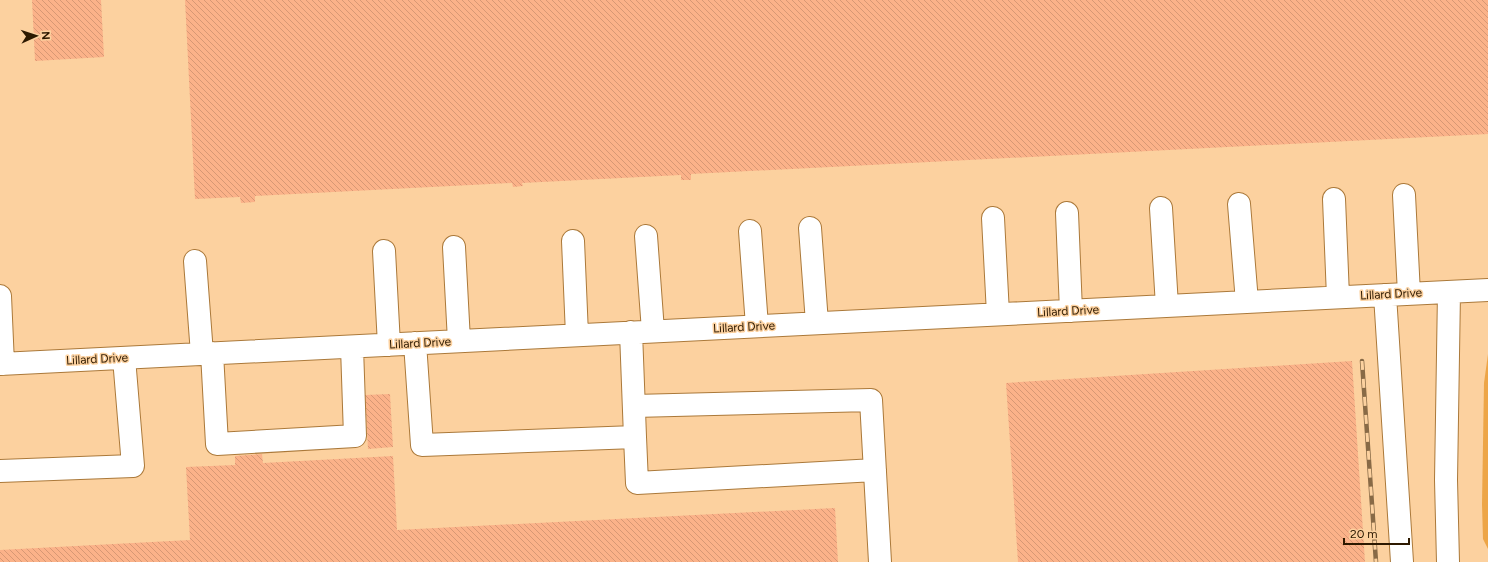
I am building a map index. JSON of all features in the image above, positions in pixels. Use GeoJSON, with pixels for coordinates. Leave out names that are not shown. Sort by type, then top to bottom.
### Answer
{"type":"FeatureCollection","features":[{"type":"Feature","properties":{"kind":"street"},"geometry":{"type":"LineString","coordinates":[[1404,195],[1409,294]]}},
{"type":"Feature","properties":{"kind":"street"},"geometry":{"type":"LineString","coordinates":[[1334,199],[1338,297]]}},
{"type":"Feature","properties":{"kind":"street"},"geometry":{"type":"LineString","coordinates":[[1238,204],[1247,302]]}},
{"type":"Feature","properties":{"kind":"street"},"geometry":{"type":"LineString","coordinates":[[1161,208],[1167,306]]}},
{"type":"Feature","properties":{"kind":"street"},"geometry":{"type":"LineString","coordinates":[[1067,214],[1071,310]]}},
{"type":"Feature","properties":{"kind":"street"},"geometry":{"type":"LineString","coordinates":[[993,218],[998,314]]}},
{"type":"Feature","properties":{"kind":"street"},"geometry":{"type":"LineString","coordinates":[[810,228],[817,323]]}},
{"type":"Feature","properties":{"kind":"street"},"geometry":{"type":"LineString","coordinates":[[750,231],[757,326]]}},
{"type":"Feature","properties":{"kind":"street"},"geometry":{"type":"LineString","coordinates":[[646,236],[653,331]]}},
{"type":"Feature","properties":{"kind":"street"},"geometry":{"type":"LineString","coordinates":[[573,240],[577,335]]}},
{"type":"Feature","properties":{"kind":"street"},"geometry":{"type":"LineString","coordinates":[[454,247],[459,341]]}},
{"type":"Feature","properties":{"kind":"street"},"geometry":{"type":"LineString","coordinates":[[384,251],[390,345]]}},
{"type":"Feature","properties":{"kind":"street"},"geometry":{"type":"LineString","coordinates":[[194,261],[207,354],[217,444],[355,436],[352,346]]}},
{"type":"Feature","properties":{"kind":"street","name":"Lillard Drive"},"geometry":{"type":"LineString","coordinates":[[1,364],[1488,290]]}},
{"type":"Feature","properties":{"kind":"street"},"geometry":{"type":"LineString","coordinates":[[1448,562],[1446,480],[1449,292]]}},
{"type":"Feature","properties":{"kind":"street"},"geometry":{"type":"LineString","coordinates":[[1386,295],[1402,562]]}},
{"type":"Feature","properties":{"kind":"street"},"geometry":{"type":"LineString","coordinates":[[0,296],[1,364]]}},
{"type":"Feature","properties":{"kind":"street"},"geometry":{"type":"LineString","coordinates":[[631,332],[637,483],[875,470]]}},
{"type":"Feature","properties":{"kind":"street"},"geometry":{"type":"LineString","coordinates":[[415,343],[422,445],[635,437]]}},
{"type":"Feature","properties":{"kind":"street"},"geometry":{"type":"LineString","coordinates":[[0,471],[133,466],[124,358]]}},
{"type":"Feature","properties":{"kind":"street"},"geometry":{"type":"LineString","coordinates":[[634,406],[871,400],[880,562]]}},
{"type":"Feature","properties":{"kind":"shaded area"},"geometry":{"type":"Polygon","coordinates":[[[1488,354],[1488,549],[1483,539],[1482,504],[1484,383],[1488,354]]]}},
{"type":"Feature","properties":{"kind":"building"},"geometry":{"type":"Polygon","coordinates":[[[32,0],[101,0],[104,57],[35,61],[32,0]]]}},
{"type":"Feature","properties":{"kind":"building"},"geometry":{"type":"Polygon","coordinates":[[[185,0],[1488,0],[1488,134],[691,174],[691,180],[681,180],[681,175],[522,183],[523,186],[513,187],[512,183],[255,196],[255,202],[241,203],[240,197],[195,199],[185,0]]]}},
{"type":"Feature","properties":{"kind":"building"},"geometry":{"type":"Polygon","coordinates":[[[1352,361],[1365,562],[1018,562],[1006,383],[1352,361]]]}},
{"type":"Feature","properties":{"kind":"building"},"geometry":{"type":"Polygon","coordinates":[[[390,394],[393,447],[368,449],[365,395],[390,394]]]}},
{"type":"Feature","properties":{"kind":"building"},"geometry":{"type":"Polygon","coordinates":[[[262,454],[263,463],[393,456],[397,530],[835,508],[838,562],[0,562],[0,550],[190,540],[186,467],[235,465],[235,456],[262,454]]]}},
{"type":"Feature","properties":{"kind":"railway"},"geometry":{"type":"LineString","coordinates":[[1362,361],[1376,562]]}}]}
